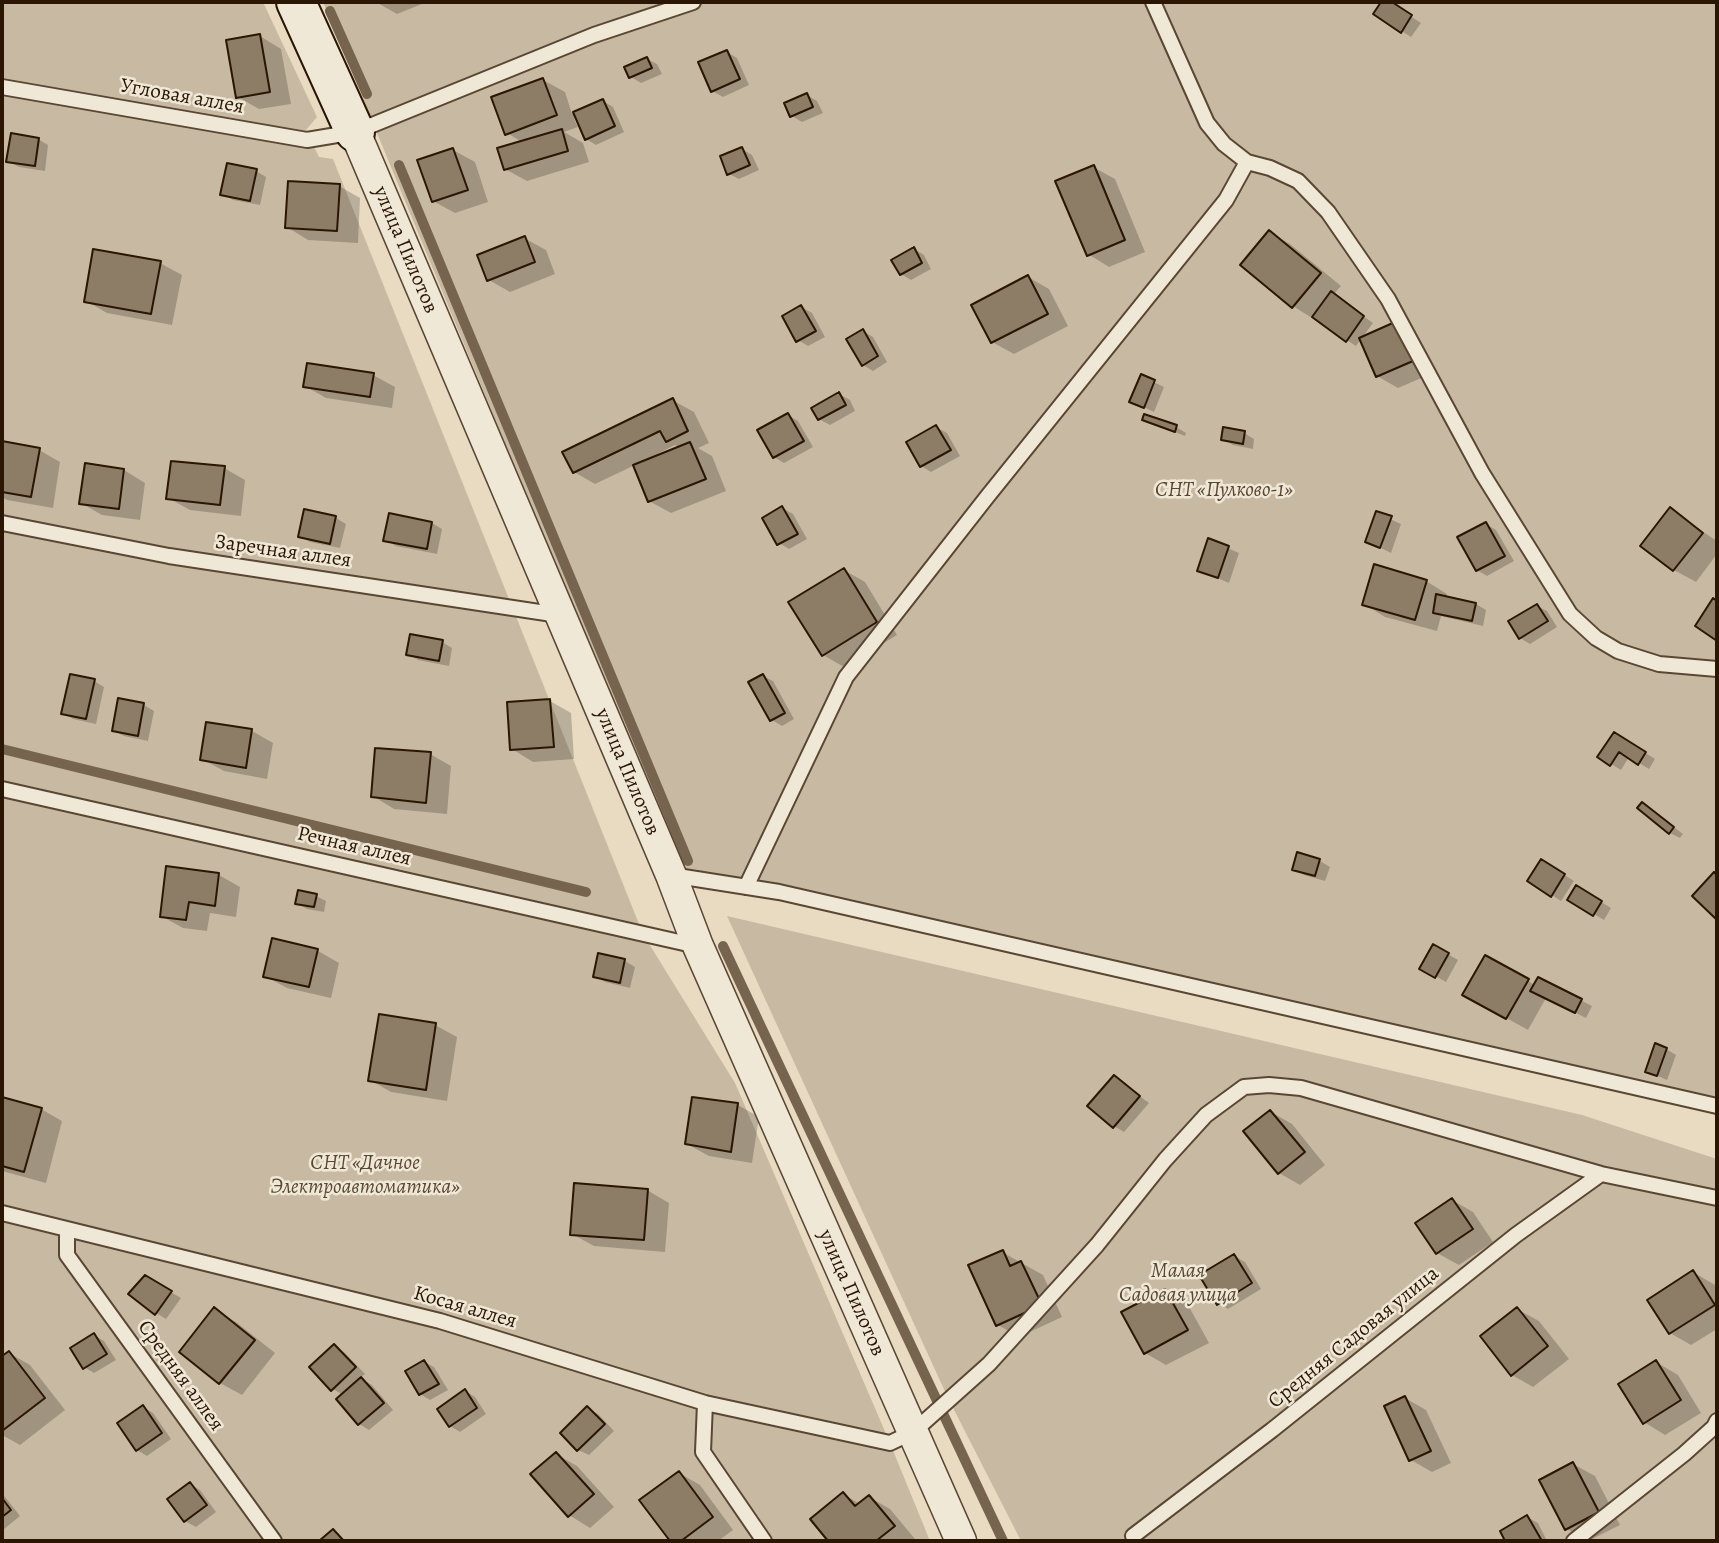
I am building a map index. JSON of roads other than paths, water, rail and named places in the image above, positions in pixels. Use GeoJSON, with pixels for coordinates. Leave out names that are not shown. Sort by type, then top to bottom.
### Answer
{"type":"FeatureCollection","features":[{"type":"Feature","properties":{"kind":"street","name":"улица Пилотов"},"geometry":{"type":"LineString","coordinates":[[296,2],[355,132],[671,875],[698,946],[961,1541]]}},
{"type":"Feature","properties":{"kind":"lane","name":"Угловая аллея"},"geometry":{"type":"LineString","coordinates":[[2,88],[307,140],[355,132],[594,35],[693,2]]}},
{"type":"Feature","properties":{"kind":"lane"},"geometry":{"type":"LineString","coordinates":[[1153,2],[1207,122],[1224,144],[1247,162],[1270,168],[1298,181],[1328,212],[1388,299],[1482,473],[1570,614],[1596,638],[1618,651],[1659,664],[1717,669]]}},
{"type":"Feature","properties":{"kind":"lane"},"geometry":{"type":"LineString","coordinates":[[746,887],[846,677],[1226,200],[1247,162]]}},
{"type":"Feature","properties":{"kind":"lane","name":"Заречная аллея"},"geometry":{"type":"LineString","coordinates":[[2,523],[169,556],[559,615]]}},
{"type":"Feature","properties":{"kind":"lane","name":"Речная аллея"},"geometry":{"type":"LineString","coordinates":[[2,789],[698,946]]}},
{"type":"Feature","properties":{"kind":"lane"},"geometry":{"type":"LineString","coordinates":[[671,875],[746,887],[1717,1106]]}},
{"type":"Feature","properties":{"kind":"lane"},"geometry":{"type":"LineString","coordinates":[[913,1432],[998,1354],[1097,1245],[1165,1160],[1206,1115],[1244,1087],[1269,1084],[1301,1088],[1601,1174],[1717,1198]]}},
{"type":"Feature","properties":{"kind":"lane","name":"Средняя Садовая улица"},"geometry":{"type":"LineString","coordinates":[[1133,1536],[1272,1430],[1516,1235],[1601,1174]]}},
{"type":"Feature","properties":{"kind":"lane","name":"Косая аллея"},"geometry":{"type":"LineString","coordinates":[[2,1213],[440,1321],[705,1403],[890,1443],[913,1432]]}},
{"type":"Feature","properties":{"kind":"lane","name":"Средняя аллея"},"geometry":{"type":"LineString","coordinates":[[67,1231],[67,1255],[274,1541]]}},
{"type":"Feature","properties":{"kind":"lane"},"geometry":{"type":"LineString","coordinates":[[705,1403],[703,1452],[764,1541]]}},
{"type":"Feature","properties":{"kind":"lane"},"geometry":{"type":"LineString","coordinates":[[1574,1541],[1684,1454],[1714,1427],[1717,1421]]}},
{"type":"Feature","properties":{"kind":"waterway"},"geometry":{"type":"LineString","coordinates":[[330,11],[367,94]]}},
{"type":"Feature","properties":{"kind":"waterway"},"geometry":{"type":"LineString","coordinates":[[399,165],[688,861]]}},
{"type":"Feature","properties":{"kind":"waterway"},"geometry":{"type":"LineString","coordinates":[[2,749],[586,892]]}},
{"type":"Feature","properties":{"kind":"waterway"},"geometry":{"type":"LineString","coordinates":[[723,946],[1003,1541]]}},
{"type":"Feature","properties":{"kind":"park label","name":"СНТ «Пулково-1»"},"geometry":{"type":"Point","coordinates":[1224,491]}},
{"type":"Feature","properties":{"kind":"park label","name":"СНТ «Дачное Электроавтоматика»"},"geometry":{"type":"Point","coordinates":[365,1176]}},
{"type":"Feature","properties":{"kind":"park label","name":"Малая Садовая улица"},"geometry":{"type":"Point","coordinates":[1178,1284]}}]}
